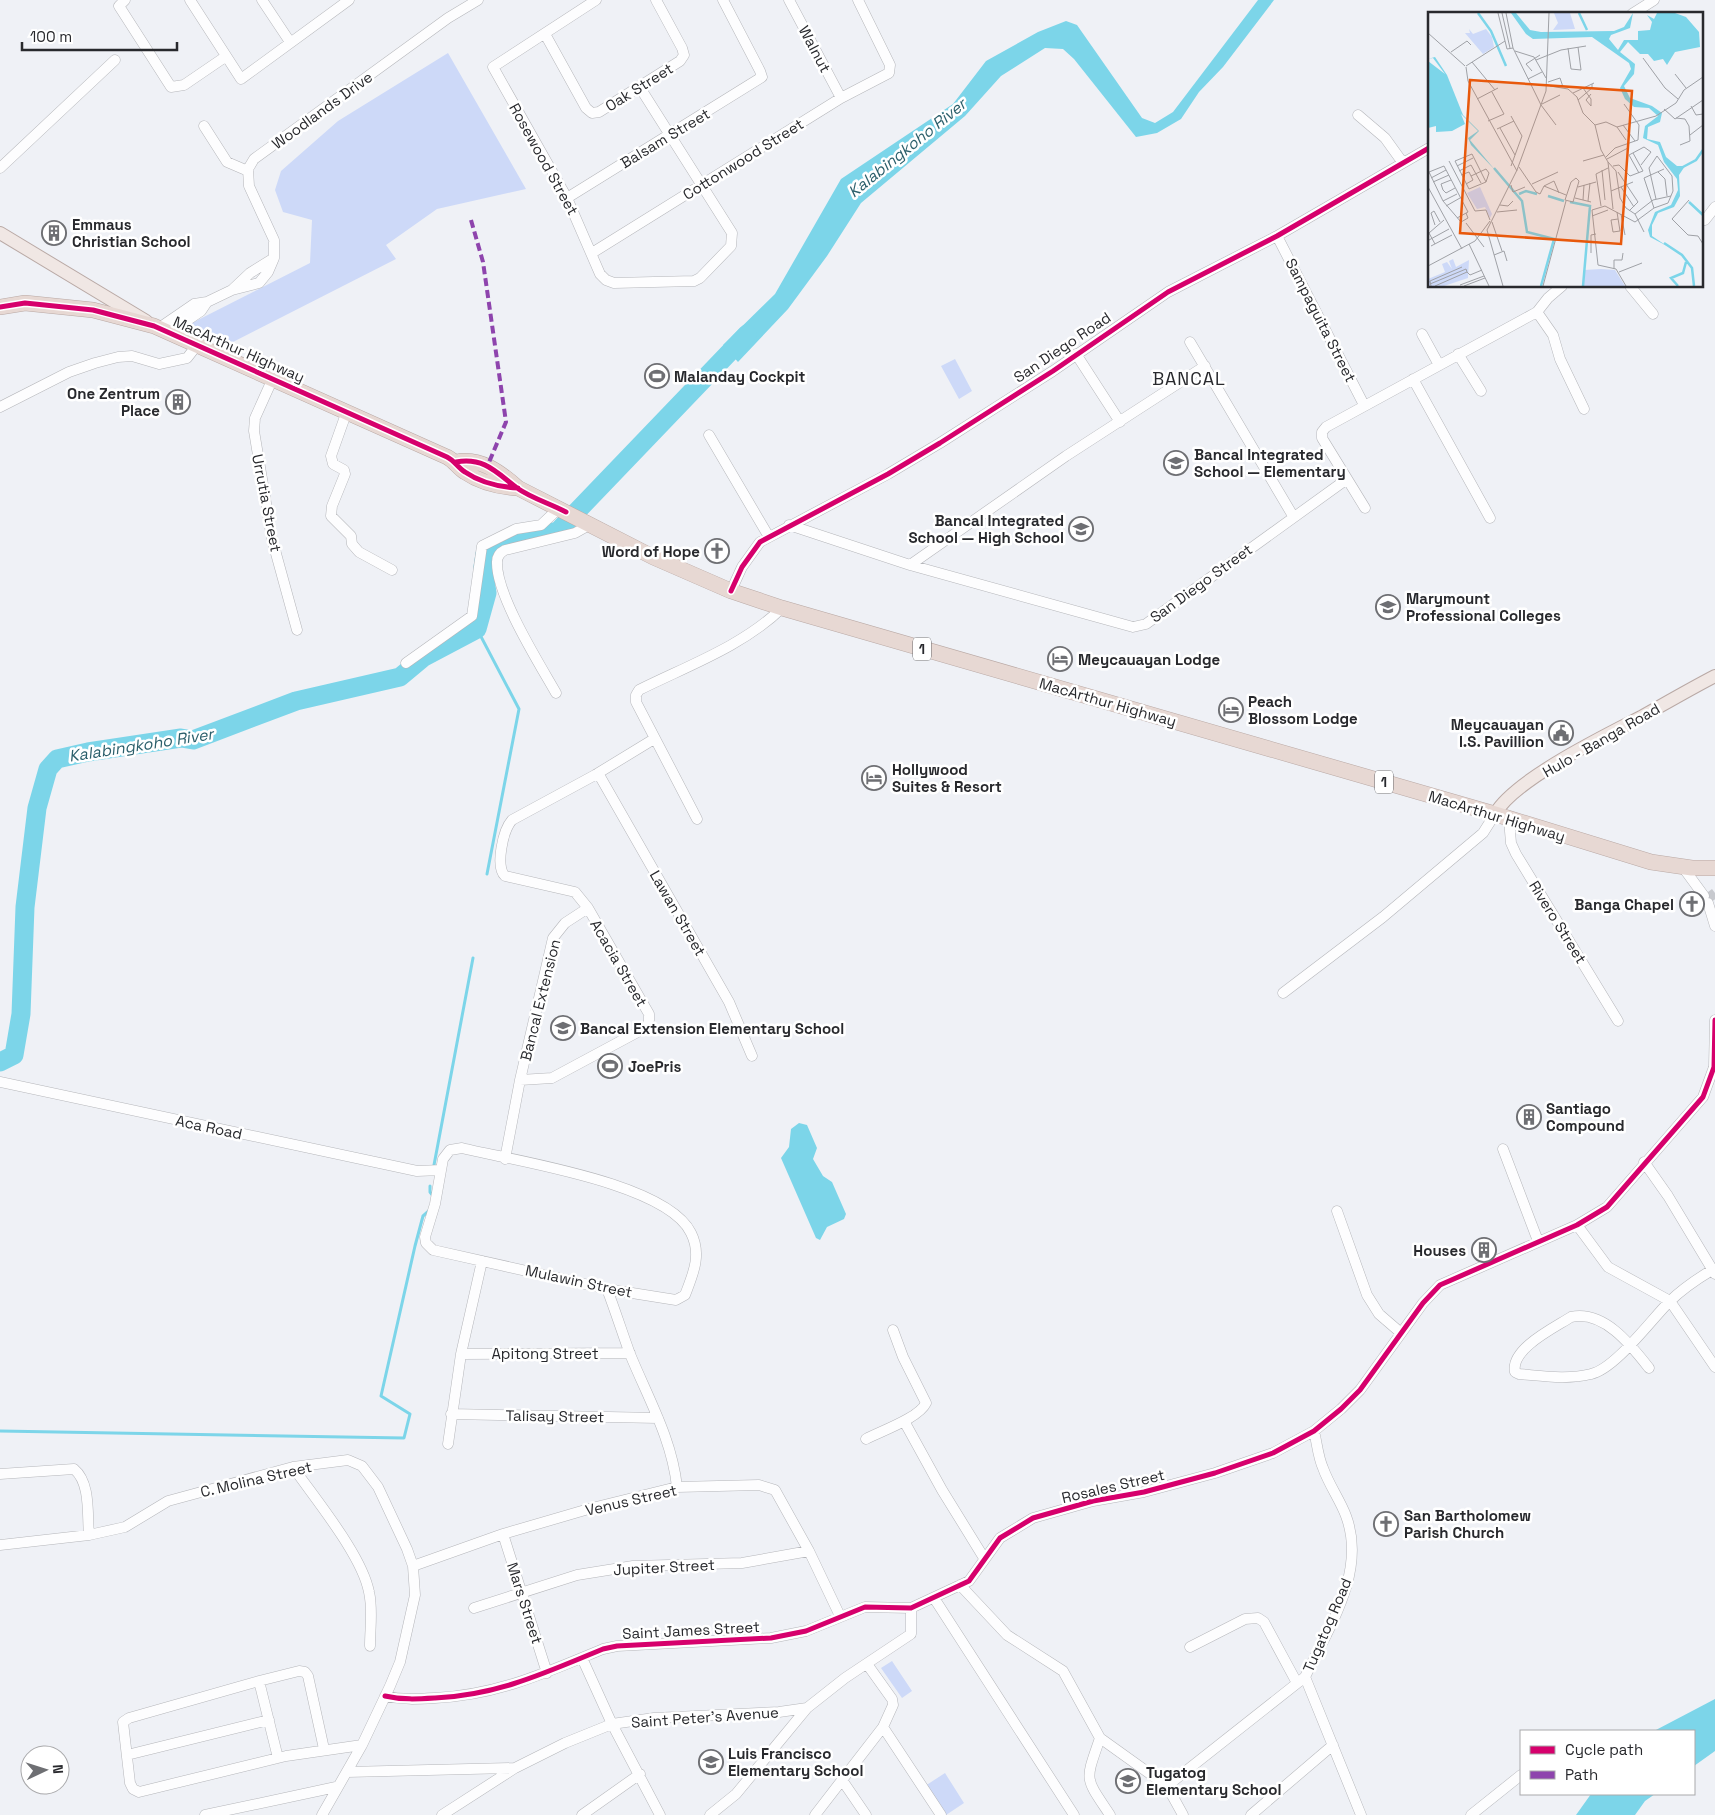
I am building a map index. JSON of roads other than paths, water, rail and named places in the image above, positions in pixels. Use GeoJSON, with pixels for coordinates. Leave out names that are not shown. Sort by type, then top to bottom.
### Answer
{"type":"FeatureCollection","features":[{"type":"Feature","properties":{"kind":"highway","name":"MacArthur Highway"},"geometry":{"type":"LineString","coordinates":[[0,307],[25,303],[93,310],[161,328],[456,462],[470,459],[488,467],[502,474],[518,488],[653,557],[731,591],[782,608],[1651,862],[1715,868]]}},
{"type":"Feature","properties":{"kind":"main road"},"geometry":{"type":"LineString","coordinates":[[0,233],[161,328]]}},
{"type":"Feature","properties":{"kind":"main road"},"geometry":{"type":"LineString","coordinates":[[88,285],[92,296],[93,310]]}},
{"type":"Feature","properties":{"kind":"main road","name":"Hulo - Banga Road"},"geometry":{"type":"LineString","coordinates":[[1502,817],[1500,805],[1511,794],[1563,760],[1715,676]]}},
{"type":"Feature","properties":{"kind":"street"},"geometry":{"type":"LineString","coordinates":[[190,0],[225,57],[241,79],[290,42],[334,4],[349,0]]}},
{"type":"Feature","properties":{"kind":"street"},"geometry":{"type":"LineString","coordinates":[[262,0],[290,42]]}},
{"type":"Feature","properties":{"kind":"street","name":"Woodlands Drive"},"geometry":{"type":"LineString","coordinates":[[248,171],[254,159],[440,24],[478,0]]}},
{"type":"Feature","properties":{"kind":"street"},"geometry":{"type":"LineString","coordinates":[[545,34],[596,0]]}},
{"type":"Feature","properties":{"kind":"street","name":"Oak Street"},"geometry":{"type":"LineString","coordinates":[[545,34],[586,108],[592,113],[599,112],[680,61],[684,56],[682,48],[656,0]]}},
{"type":"Feature","properties":{"kind":"street","name":"Balsam Street"},"geometry":{"type":"LineString","coordinates":[[566,198],[762,77],[723,0]]}},
{"type":"Feature","properties":{"kind":"street","name":"Walnut"},"geometry":{"type":"LineString","coordinates":[[788,0],[841,98]]}},
{"type":"Feature","properties":{"kind":"street","name":"Cottonwood Street"},"geometry":{"type":"LineString","coordinates":[[592,253],[841,98],[889,73],[890,65],[858,0]]}},
{"type":"Feature","properties":{"kind":"street"},"geometry":{"type":"LineString","coordinates":[[1635,12],[1654,0]]}},
{"type":"Feature","properties":{"kind":"street"},"geometry":{"type":"LineString","coordinates":[[122,3],[171,87],[184,85],[225,57]]}},
{"type":"Feature","properties":{"kind":"street","name":"Rosewood Street"},"geometry":{"type":"LineString","coordinates":[[545,34],[492,67],[566,198],[600,274],[606,280],[614,283],[688,282],[700,278],[731,246],[733,239],[732,233],[702,186]]}},
{"type":"Feature","properties":{"kind":"street"},"geometry":{"type":"LineString","coordinates":[[0,168],[115,60]]}},
{"type":"Feature","properties":{"kind":"street"},"geometry":{"type":"LineString","coordinates":[[639,86],[702,186]]}},
{"type":"Feature","properties":{"kind":"street"},"geometry":{"type":"LineString","coordinates":[[1358,115],[1385,138],[1403,163]]}},
{"type":"Feature","properties":{"kind":"street"},"geometry":{"type":"LineString","coordinates":[[161,328],[201,310],[207,302],[232,290],[250,273],[274,258],[274,240],[249,186],[248,171],[227,162],[204,126]]}},
{"type":"Feature","properties":{"kind":"street","name":"San Diego Road"},"geometry":{"type":"LineString","coordinates":[[731,591],[742,567],[760,542],[888,474],[940,443],[1168,292],[1277,236],[1428,149]]}},
{"type":"Feature","properties":{"kind":"street"},"geometry":{"type":"LineString","coordinates":[[1702,221],[1705,220],[1715,207]]}},
{"type":"Feature","properties":{"kind":"street","name":"Sampaguita Street"},"geometry":{"type":"LineString","coordinates":[[1277,236],[1364,405]]}},
{"type":"Feature","properties":{"kind":"street"},"geometry":{"type":"LineString","coordinates":[[1365,508],[1322,438],[1322,432],[1326,427],[1537,312],[1548,298],[1560,288]]}},
{"type":"Feature","properties":{"kind":"street"},"geometry":{"type":"LineString","coordinates":[[1632,288],[1653,314]]}},
{"type":"Feature","properties":{"kind":"street"},"geometry":{"type":"LineString","coordinates":[[1537,312],[1553,335],[1560,360],[1584,410]]}},
{"type":"Feature","properties":{"kind":"street"},"geometry":{"type":"LineString","coordinates":[[1422,334],[1439,365]]}},
{"type":"Feature","properties":{"kind":"street"},"geometry":{"type":"LineString","coordinates":[[1190,342],[1293,516]]}},
{"type":"Feature","properties":{"kind":"street"},"geometry":{"type":"LineString","coordinates":[[0,407],[69,372],[95,363],[118,357],[132,356],[158,364],[187,358],[198,344]]}},
{"type":"Feature","properties":{"kind":"street"},"geometry":{"type":"LineString","coordinates":[[1076,354],[1120,422]]}},
{"type":"Feature","properties":{"kind":"street"},"geometry":{"type":"LineString","coordinates":[[1458,354],[1481,392]]}},
{"type":"Feature","properties":{"kind":"street"},"geometry":{"type":"LineString","coordinates":[[910,565],[1066,456],[1205,366]]}},
{"type":"Feature","properties":{"kind":"street","name":"Urrutia Street"},"geometry":{"type":"LineString","coordinates":[[273,378],[255,418],[254,431],[272,539],[297,630]]}},
{"type":"Feature","properties":{"kind":"street"},"geometry":{"type":"LineString","coordinates":[[1413,379],[1490,518]]}},
{"type":"Feature","properties":{"kind":"street"},"geometry":{"type":"LineString","coordinates":[[347,411],[331,456],[333,464],[344,470],[345,474],[332,506],[332,516],[350,536],[352,544],[359,552],[392,570]]}},
{"type":"Feature","properties":{"kind":"street"},"geometry":{"type":"LineString","coordinates":[[709,436],[769,537]]}},
{"type":"Feature","properties":{"kind":"street","name":"San Diego Street"},"geometry":{"type":"LineString","coordinates":[[789,525],[910,565],[1133,627],[1146,624],[1293,516],[1347,479]]}},
{"type":"Feature","properties":{"kind":"street"},"geometry":{"type":"LineString","coordinates":[[406,663],[472,616],[482,546],[516,529],[541,525],[563,510]]}},
{"type":"Feature","properties":{"kind":"street"},"geometry":{"type":"LineString","coordinates":[[556,693],[514,616],[504,592],[497,562],[501,552],[505,550],[575,533],[586,522]]}},
{"type":"Feature","properties":{"kind":"street"},"geometry":{"type":"LineString","coordinates":[[697,819],[654,740],[636,702],[636,695],[639,690],[736,642],[769,621],[782,608]]}},
{"type":"Feature","properties":{"kind":"street"},"geometry":{"type":"LineString","coordinates":[[588,908],[575,892],[505,876],[500,872],[499,863],[507,828],[512,820],[654,740]]}},
{"type":"Feature","properties":{"kind":"street","name":"Lawan Street"},"geometry":{"type":"LineString","coordinates":[[598,773],[729,1002],[752,1056]]}},
{"type":"Feature","properties":{"kind":"street"},"geometry":{"type":"LineString","coordinates":[[1283,993],[1383,918],[1502,817]]}},
{"type":"Feature","properties":{"kind":"street","name":"Rivero Street"},"geometry":{"type":"LineString","coordinates":[[1502,817],[1516,854],[1618,1021]]}},
{"type":"Feature","properties":{"kind":"street"},"geometry":{"type":"LineString","coordinates":[[1682,866],[1706,899],[1715,926]]}},
{"type":"Feature","properties":{"kind":"street","name":"Bancal Extension"},"geometry":{"type":"LineString","coordinates":[[505,1159],[520,1080],[553,938],[565,923],[588,908]]}},
{"type":"Feature","properties":{"kind":"street","name":"Acacia Street"},"geometry":{"type":"LineString","coordinates":[[520,1080],[552,1078],[647,1027],[650,1020],[649,1014],[588,908]]}},
{"type":"Feature","properties":{"kind":"street","name":"Rosales Street"},"geometry":{"type":"LineString","coordinates":[[911,1608],[960,1586],[975,1574],[984,1558],[1000,1538],[1033,1518],[1093,1501],[1144,1492],[1243,1465],[1273,1453],[1314,1431],[1360,1390],[1432,1290],[1577,1225],[1607,1207],[1644,1162],[1677,1130],[1703,1097],[1714,1067],[1715,1020]]}},
{"type":"Feature","properties":{"kind":"street","name":"Aca Road"},"geometry":{"type":"LineString","coordinates":[[0,1082],[417,1171],[441,1170]]}},
{"type":"Feature","properties":{"kind":"street"},"geometry":{"type":"LineString","coordinates":[[448,1444],[461,1354],[482,1261],[439,1252],[426,1243],[425,1237],[443,1159],[450,1150],[462,1148],[505,1159]]}},
{"type":"Feature","properties":{"kind":"street"},"geometry":{"type":"LineString","coordinates":[[1503,1149],[1538,1241]]}},
{"type":"Feature","properties":{"kind":"street","name":"Mulawin Street"},"geometry":{"type":"LineString","coordinates":[[482,1261],[607,1289],[676,1300],[685,1295],[697,1264],[692,1235],[684,1221],[658,1204],[598,1179],[505,1159]]}},
{"type":"Feature","properties":{"kind":"street"},"geometry":{"type":"LineString","coordinates":[[1644,1162],[1668,1196],[1714,1272],[1689,1284],[1670,1301],[1631,1344],[1601,1371],[1564,1378],[1519,1374],[1514,1368],[1524,1348],[1571,1317],[1580,1315],[1599,1320],[1631,1344],[1649,1368]]}},
{"type":"Feature","properties":{"kind":"street"},"geometry":{"type":"LineString","coordinates":[[1337,1211],[1367,1295],[1379,1314],[1401,1333]]}},
{"type":"Feature","properties":{"kind":"street"},"geometry":{"type":"LineString","coordinates":[[1577,1225],[1608,1267],[1670,1301],[1715,1367]]}},
{"type":"Feature","properties":{"kind":"street"},"geometry":{"type":"LineString","coordinates":[[607,1289],[630,1353],[658,1418],[674,1467],[677,1487]]}},
{"type":"Feature","properties":{"kind":"street"},"geometry":{"type":"LineString","coordinates":[[866,1439],[904,1421],[924,1408],[926,1403],[903,1357],[893,1330]]}},
{"type":"Feature","properties":{"kind":"street","name":"Apitong Street"},"geometry":{"type":"LineString","coordinates":[[461,1354],[630,1353]]}},
{"type":"Feature","properties":{"kind":"street","name":"Talisay Street"},"geometry":{"type":"LineString","coordinates":[[452,1414],[658,1418]]}},
{"type":"Feature","properties":{"kind":"street"},"geometry":{"type":"LineString","coordinates":[[904,1421],[942,1490],[984,1558]]}},
{"type":"Feature","properties":{"kind":"street","name":"Tugatog Road"},"geometry":{"type":"LineString","coordinates":[[1314,1431],[1323,1468],[1346,1516],[1352,1536],[1352,1554],[1347,1585],[1301,1680],[1333,1745],[1361,1815]]}},
{"type":"Feature","properties":{"kind":"street","name":"C. Molina Street"},"geometry":{"type":"LineString","coordinates":[[0,1545],[89,1535],[125,1527],[168,1501],[293,1467],[348,1460],[362,1466],[378,1487],[402,1537],[413,1566],[414,1605],[400,1662],[385,1696]]}},
{"type":"Feature","properties":{"kind":"street"},"geometry":{"type":"LineString","coordinates":[[293,1467],[356,1557],[364,1574],[370,1593],[370,1646]]}},
{"type":"Feature","properties":{"kind":"street"},"geometry":{"type":"LineString","coordinates":[[0,1474],[74,1469],[80,1474],[84,1484],[89,1535]]}},
{"type":"Feature","properties":{"kind":"street","name":"Venus Street"},"geometry":{"type":"LineString","coordinates":[[413,1566],[503,1534],[592,1508],[677,1487],[759,1484],[775,1490],[809,1551],[840,1616]]}},
{"type":"Feature","properties":{"kind":"street","name":"Mars Street"},"geometry":{"type":"LineString","coordinates":[[503,1534],[547,1672]]}},
{"type":"Feature","properties":{"kind":"street","name":"Jupiter Street"},"geometry":{"type":"LineString","coordinates":[[474,1608],[522,1591],[578,1575],[633,1566],[742,1563],[809,1551]]}},
{"type":"Feature","properties":{"kind":"street"},"geometry":{"type":"LineString","coordinates":[[960,1586],[1008,1635],[1063,1671],[1100,1738],[1167,1786],[1183,1815]]}},
{"type":"Feature","properties":{"kind":"street"},"geometry":{"type":"LineString","coordinates":[[934,1598],[1074,1815]]}},
{"type":"Feature","properties":{"kind":"street","name":"Saint James Street"},"geometry":{"type":"LineString","coordinates":[[385,1696],[411,1699],[474,1694],[508,1687],[617,1646],[744,1641],[806,1631],[865,1607],[911,1608]]}},
{"type":"Feature","properties":{"kind":"street","name":"Saint Peter's Avenue"},"geometry":{"type":"LineString","coordinates":[[442,1815],[515,1768],[565,1743],[612,1724],[654,1718],[779,1712],[807,1708],[911,1634],[911,1608]]}},
{"type":"Feature","properties":{"kind":"street"},"geometry":{"type":"LineString","coordinates":[[1167,1786],[1301,1680],[1264,1622],[1258,1618],[1245,1618],[1190,1647]]}},
{"type":"Feature","properties":{"kind":"street"},"geometry":{"type":"LineString","coordinates":[[582,1658],[612,1724],[660,1815]]}},
{"type":"Feature","properties":{"kind":"street"},"geometry":{"type":"LineString","coordinates":[[815,1815],[884,1727],[893,1705],[892,1699],[867,1664]]}},
{"type":"Feature","properties":{"kind":"street"},"geometry":{"type":"LineString","coordinates":[[324,1749],[308,1676],[305,1672],[299,1671],[125,1719],[123,1722],[130,1784],[133,1789],[139,1792],[278,1758],[324,1749],[362,1745]]}},
{"type":"Feature","properties":{"kind":"street"},"geometry":{"type":"LineString","coordinates":[[259,1681],[278,1758]]}},
{"type":"Feature","properties":{"kind":"street"},"geometry":{"type":"LineString","coordinates":[[322,1815],[336,1787],[362,1745],[385,1696]]}},
{"type":"Feature","properties":{"kind":"street"},"geometry":{"type":"LineString","coordinates":[[710,1815],[736,1794],[807,1708]]}},
{"type":"Feature","properties":{"kind":"street"},"geometry":{"type":"LineString","coordinates":[[127,1755],[269,1720]]}},
{"type":"Feature","properties":{"kind":"street"},"geometry":{"type":"LineString","coordinates":[[884,1727],[941,1815]]}},
{"type":"Feature","properties":{"kind":"street"},"geometry":{"type":"LineString","coordinates":[[1100,1738],[1088,1772],[1088,1780],[1110,1815]]}},
{"type":"Feature","properties":{"kind":"street"},"geometry":{"type":"LineString","coordinates":[[1251,1815],[1333,1745]]}},
{"type":"Feature","properties":{"kind":"street"},"geometry":{"type":"LineString","coordinates":[[347,1772],[515,1768]]}},
{"type":"Feature","properties":{"kind":"street"},"geometry":{"type":"LineString","coordinates":[[582,1815],[640,1774]]}},
{"type":"Feature","properties":{"kind":"street"},"geometry":{"type":"LineString","coordinates":[[1471,1815],[1520,1776]]}},
{"type":"Feature","properties":{"kind":"street"},"geometry":{"type":"LineString","coordinates":[[842,1780],[866,1815]]}},
{"type":"Feature","properties":{"kind":"street"},"geometry":{"type":"LineString","coordinates":[[205,1815],[336,1787]]}},
{"type":"Feature","properties":{"kind":"water"},"geometry":{"type":"Polygon","coordinates":[[[1258,0],[1274,0],[1223,67],[1199,92],[1181,119],[1157,133],[1136,137],[1074,59],[1063,49],[1045,48],[1001,76],[965,116],[861,203],[827,256],[788,309],[738,362],[723,345],[775,294],[841,179],[953,104],[986,61],[1038,32],[1066,21],[1077,25],[1142,118],[1155,123],[1173,112],[1258,0]]]}},
{"type":"Feature","properties":{"kind":"water","name":"JoePris"},"geometry":{"type":"Polygon","coordinates":[[[609,1056],[619,1071],[611,1076],[601,1061],[609,1056]]]}},
{"type":"Feature","properties":{"kind":"water"},"geometry":{"type":"Polygon","coordinates":[[[799,1123],[807,1125],[817,1148],[813,1159],[823,1176],[832,1182],[846,1214],[844,1219],[827,1227],[820,1240],[816,1238],[781,1158],[789,1147],[791,1129],[799,1123]]]}},
{"type":"Feature","properties":{"kind":"water"},"geometry":{"type":"Polygon","coordinates":[[[1715,1699],[1715,1751],[1695,1765],[1695,1730],[1656,1730],[1715,1699]]]}},
{"type":"Feature","properties":{"kind":"water"},"geometry":{"type":"Polygon","coordinates":[[[1590,1795],[1654,1795],[1645,1801],[1635,1815],[1576,1815],[1590,1795]]]}},
{"type":"Feature","properties":{"kind":"waterway","name":"Kalabingkoho River"},"geometry":{"type":"LineString","coordinates":[[0,1062],[14,1055],[21,1014],[25,907],[37,808],[48,769],[57,759],[88,752],[181,738],[193,740],[296,701],[400,677],[424,657],[477,629],[487,593],[483,567],[485,554],[511,541],[558,531],[747,334]]}},
{"type":"Feature","properties":{"kind":"waterway"},"geometry":{"type":"LineString","coordinates":[[477,629],[519,709],[487,874]]}},
{"type":"Feature","properties":{"kind":"waterway"},"geometry":{"type":"LineString","coordinates":[[434,1165],[473,958]]}},
{"type":"Feature","properties":{"kind":"waterway"},"geometry":{"type":"LineString","coordinates":[[430,1186],[430,1192],[433,1196]]}},
{"type":"Feature","properties":{"kind":"waterway"},"geometry":{"type":"LineString","coordinates":[[0,1431],[404,1438],[410,1414],[381,1396],[423,1216],[431,1209]]}},
{"type":"Feature","properties":{"kind":"tunnel"},"geometry":{"type":"LineString","coordinates":[[1707,899],[1715,893]]}},
{"type":"Feature","properties":{"kind":"place","name":"Emmaus Christian School"},"geometry":{"type":"Point","coordinates":[54,233]}},
{"type":"Feature","properties":{"kind":"place","name":"Malanday Cockpit"},"geometry":{"type":"Point","coordinates":[657,376]}},
{"type":"Feature","properties":{"kind":"place","name":"One Zentrum Place"},"geometry":{"type":"Point","coordinates":[178,402]}},
{"type":"Feature","properties":{"kind":"place","name":"Bancal Integrated School — Elementary"},"geometry":{"type":"Point","coordinates":[1176,463]}},
{"type":"Feature","properties":{"kind":"place","name":"Bancal Integrated School — High School"},"geometry":{"type":"Point","coordinates":[1081,529]}},
{"type":"Feature","properties":{"kind":"place","name":"Word of Hope"},"geometry":{"type":"Point","coordinates":[717,551]}},
{"type":"Feature","properties":{"kind":"place","name":"Marymount Professional Colleges"},"geometry":{"type":"Point","coordinates":[1388,607]}},
{"type":"Feature","properties":{"kind":"place","name":"Meycauayan Lodge"},"geometry":{"type":"Point","coordinates":[1060,659]}},
{"type":"Feature","properties":{"kind":"place","name":"Peach Blossom Lodge"},"geometry":{"type":"Point","coordinates":[1231,710]}},
{"type":"Feature","properties":{"kind":"place","name":"Meycauayan I.S. Pavillion"},"geometry":{"type":"Point","coordinates":[1561,733]}},
{"type":"Feature","properties":{"kind":"place","name":"Hollywood Suites & Resort"},"geometry":{"type":"Point","coordinates":[874,778]}},
{"type":"Feature","properties":{"kind":"place","name":"Banga Chapel"},"geometry":{"type":"Point","coordinates":[1692,904]}},
{"type":"Feature","properties":{"kind":"place","name":"Bancal Extension Elementary School"},"geometry":{"type":"Point","coordinates":[563,1028]}},
{"type":"Feature","properties":{"kind":"place","name":"JoePris"},"geometry":{"type":"Point","coordinates":[610,1066]}},
{"type":"Feature","properties":{"kind":"place","name":"Santiago Compound"},"geometry":{"type":"Point","coordinates":[1529,1117]}},
{"type":"Feature","properties":{"kind":"place","name":"Houses"},"geometry":{"type":"Point","coordinates":[1484,1250]}},
{"type":"Feature","properties":{"kind":"place","name":"San Bartholomew Parish Church"},"geometry":{"type":"Point","coordinates":[1386,1524]}},
{"type":"Feature","properties":{"kind":"place","name":"Luis Francisco Elementary School"},"geometry":{"type":"Point","coordinates":[711,1762]}},
{"type":"Feature","properties":{"kind":"place","name":"Tugatog Elementary School"},"geometry":{"type":"Point","coordinates":[1128,1781]}},
{"type":"Feature","properties":{"kind":"district","name":"BANCAL"},"geometry":{"type":"Point","coordinates":[1189,378]}}]}
